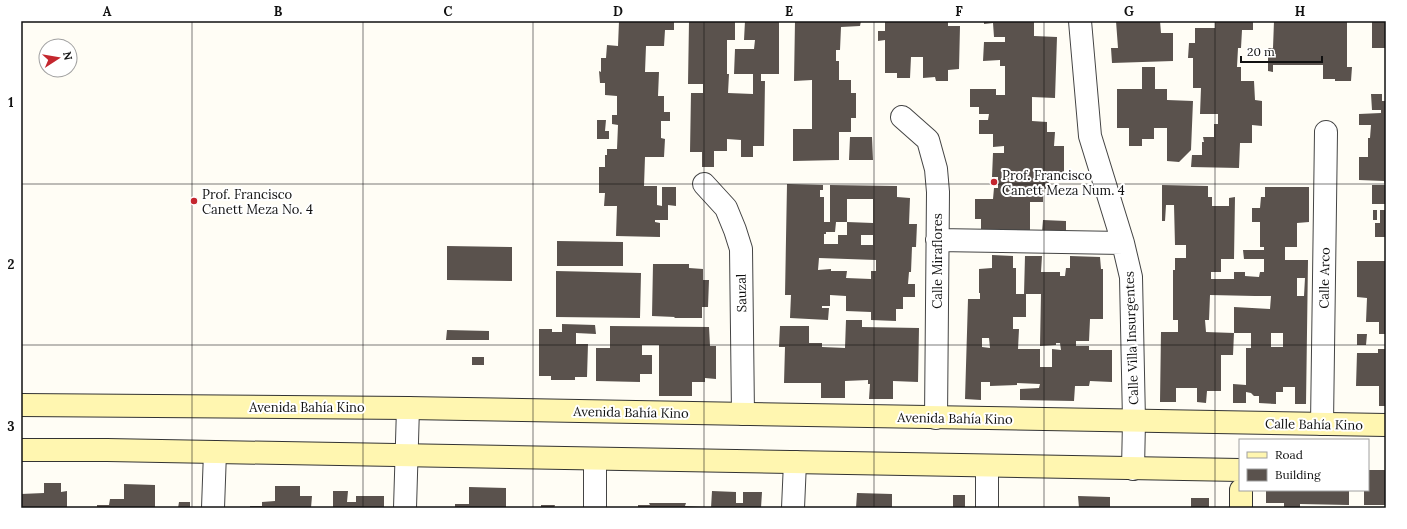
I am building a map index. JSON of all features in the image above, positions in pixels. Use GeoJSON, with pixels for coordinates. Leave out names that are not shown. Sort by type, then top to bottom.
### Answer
{"type":"FeatureCollection","features":[{"type":"Feature","properties":{"kind":"street","name":"Calle Villa Insurgentes"},"geometry":{"type":"LineString","coordinates":[[1080,21],[1090,136],[1123,243],[1131,277],[1134,421],[1133,469]]}},
{"type":"Feature","properties":{"kind":"street","name":"Calle Miraflores"},"geometry":{"type":"LineString","coordinates":[[902,117],[928,140],[936,169],[938,192],[936,418]]}},
{"type":"Feature","properties":{"kind":"street","name":"Calle Arco"},"geometry":{"type":"LineString","coordinates":[[1322,424],[1326,132]]}},
{"type":"Feature","properties":{"kind":"street","name":"Sauzal"},"geometry":{"type":"LineString","coordinates":[[704,184],[726,208],[741,249],[743,414]]}},
{"type":"Feature","properties":{"kind":"street"},"geometry":{"type":"LineString","coordinates":[[937,240],[1123,243]]}},
{"type":"Feature","properties":{"kind":"street","name":"Avenida Bahía Kino"},"geometry":{"type":"LineString","coordinates":[[21,405],[408,408],[1134,421],[1242,431]]}},
{"type":"Feature","properties":{"kind":"street"},"geometry":{"type":"LineString","coordinates":[[405,508],[408,408]]}},
{"type":"Feature","properties":{"kind":"street","name":"Calle Bahía Kino"},"geometry":{"type":"LineString","coordinates":[[1242,431],[1322,424],[1386,425]]}},
{"type":"Feature","properties":{"kind":"street"},"geometry":{"type":"LineString","coordinates":[[21,450],[107,450],[595,460],[1239,470]]}},
{"type":"Feature","properties":{"kind":"street"},"geometry":{"type":"LineString","coordinates":[[213,508],[215,452]]}},
{"type":"Feature","properties":{"kind":"street"},"geometry":{"type":"LineString","coordinates":[[595,460],[595,508]]}},
{"type":"Feature","properties":{"kind":"street"},"geometry":{"type":"LineString","coordinates":[[793,508],[795,462]]}},
{"type":"Feature","properties":{"kind":"street"},"geometry":{"type":"LineString","coordinates":[[987,466],[987,508]]}},
{"type":"Feature","properties":{"kind":"street"},"geometry":{"type":"LineString","coordinates":[[1241,491],[1241,508]]}},
{"type":"Feature","properties":{"kind":"building"},"geometry":{"type":"Polygon","coordinates":[[[619,21],[674,21],[674,30],[665,30],[664,46],[646,46],[645,72],[659,72],[658,96],[664,96],[664,112],[670,112],[670,121],[661,121],[661,138],[665,139],[664,157],[645,157],[644,186],[657,186],[657,205],[662,206],[662,187],[676,187],[676,206],[668,205],[668,220],[655,220],[655,222],[660,223],[660,237],[616,236],[617,206],[604,206],[605,193],[599,193],[599,167],[605,167],[605,155],[607,155],[607,149],[617,149],[618,125],[612,124],[612,115],[617,115],[617,96],[605,95],[605,83],[600,83],[599,71],[601,72],[601,58],[606,58],[607,45],[618,46],[619,21]]]}},
{"type":"Feature","properties":{"kind":"building"},"geometry":{"type":"Polygon","coordinates":[[[689,21],[735,21],[735,40],[727,40],[727,74],[729,74],[728,93],[753,94],[753,74],[734,74],[735,49],[754,49],[755,40],[744,40],[745,21],[779,21],[779,74],[761,74],[761,81],[765,81],[764,146],[753,146],[753,157],[741,157],[741,140],[727,139],[727,151],[714,151],[714,167],[702,167],[702,152],[690,152],[691,93],[703,93],[703,84],[688,84],[689,21]]]}},
{"type":"Feature","properties":{"kind":"building"},"geometry":{"type":"Polygon","coordinates":[[[795,21],[861,21],[860,26],[841,27],[840,50],[836,50],[836,61],[839,61],[839,80],[851,80],[851,93],[856,93],[856,118],[851,118],[851,132],[839,132],[839,160],[793,161],[793,129],[812,129],[812,80],[794,81],[795,21]]]}},
{"type":"Feature","properties":{"kind":"building"},"geometry":{"type":"Polygon","coordinates":[[[885,21],[948,21],[948,26],[960,26],[959,69],[948,70],[948,81],[936,81],[935,77],[923,78],[923,57],[911,57],[910,78],[897,78],[897,73],[885,73],[885,40],[878,41],[878,31],[885,31],[885,21]]]}},
{"type":"Feature","properties":{"kind":"building"},"geometry":{"type":"Polygon","coordinates":[[[984,21],[1034,21],[1034,36],[1057,37],[1055,98],[1032,97],[1032,121],[1047,122],[1047,132],[1055,132],[1054,146],[1064,146],[1064,178],[1049,178],[1048,189],[1043,189],[1043,202],[1030,202],[1030,231],[981,231],[981,219],[975,219],[975,199],[993,199],[994,188],[998,188],[998,177],[992,177],[993,153],[1004,153],[1004,146],[993,147],[993,134],[979,134],[979,120],[988,120],[989,114],[979,114],[979,107],[970,107],[970,89],[996,89],[996,95],[1005,95],[1005,66],[1000,66],[1000,60],[983,61],[984,42],[1005,42],[1005,37],[994,37],[993,23],[984,24],[984,21]]]}},
{"type":"Feature","properties":{"kind":"building"},"geometry":{"type":"Polygon","coordinates":[[[1116,21],[1160,21],[1161,33],[1173,33],[1173,61],[1112,63],[1111,48],[1118,48],[1116,21]]]}},
{"type":"Feature","properties":{"kind":"building"},"geometry":{"type":"Polygon","coordinates":[[[1215,21],[1253,21],[1253,30],[1242,30],[1241,48],[1238,48],[1237,67],[1241,67],[1241,81],[1254,81],[1255,100],[1262,101],[1262,126],[1252,125],[1252,143],[1240,143],[1239,168],[1191,167],[1192,155],[1202,155],[1202,142],[1204,142],[1203,137],[1214,137],[1214,124],[1218,124],[1218,114],[1200,114],[1201,88],[1193,88],[1193,58],[1188,58],[1189,43],[1195,43],[1195,28],[1215,28],[1215,21]]]}},
{"type":"Feature","properties":{"kind":"building"},"geometry":{"type":"Polygon","coordinates":[[[1274,21],[1347,21],[1347,67],[1352,67],[1351,81],[1323,79],[1323,65],[1273,65],[1273,72],[1268,71],[1268,48],[1273,48],[1274,21]]]}},
{"type":"Feature","properties":{"kind":"building"},"geometry":{"type":"Polygon","coordinates":[[[1372,21],[1386,21],[1386,48],[1372,48],[1372,21]]]}},
{"type":"Feature","properties":{"kind":"building"},"geometry":{"type":"Polygon","coordinates":[[[1142,67],[1155,67],[1155,89],[1167,89],[1167,100],[1193,101],[1191,150],[1179,162],[1167,161],[1167,128],[1154,128],[1154,139],[1142,139],[1142,146],[1129,146],[1129,128],[1117,128],[1117,89],[1142,89],[1142,67]]]}},
{"type":"Feature","properties":{"kind":"building"},"geometry":{"type":"Polygon","coordinates":[[[1371,94],[1382,94],[1382,101],[1386,101],[1386,204],[1372,204],[1372,185],[1385,185],[1384,181],[1359,180],[1359,157],[1368,157],[1368,138],[1370,138],[1371,125],[1359,125],[1359,114],[1381,113],[1381,110],[1372,110],[1371,94]]]}},
{"type":"Feature","properties":{"kind":"building"},"geometry":{"type":"Polygon","coordinates":[[[597,120],[606,120],[605,131],[609,131],[609,139],[597,139],[597,120]]]}},
{"type":"Feature","properties":{"kind":"building"},"geometry":{"type":"Polygon","coordinates":[[[850,137],[872,137],[873,160],[849,160],[850,137]]]}},
{"type":"Feature","properties":{"kind":"building"},"geometry":{"type":"Polygon","coordinates":[[[787,184],[823,185],[823,190],[820,190],[820,197],[824,197],[824,222],[830,222],[830,185],[897,186],[897,197],[910,198],[909,224],[917,224],[916,247],[912,247],[911,272],[909,272],[908,284],[915,284],[915,297],[903,297],[903,309],[896,309],[896,321],[871,320],[871,312],[846,311],[846,296],[830,295],[830,306],[822,306],[822,308],[829,308],[828,320],[790,318],[791,295],[785,295],[787,184]],[[847,199],[847,222],[873,223],[873,199],[847,199]],[[836,222],[835,232],[826,232],[826,234],[824,234],[824,244],[838,244],[838,235],[847,235],[847,222],[836,222]],[[861,235],[861,245],[873,245],[873,235],[861,235]],[[819,258],[818,270],[831,269],[831,271],[847,271],[846,278],[871,279],[871,271],[876,271],[876,260],[819,258]]]}},
{"type":"Feature","properties":{"kind":"building"},"geometry":{"type":"Polygon","coordinates":[[[1162,185],[1208,186],[1208,197],[1212,197],[1212,206],[1229,206],[1229,198],[1235,197],[1234,259],[1221,259],[1221,272],[1211,272],[1211,279],[1234,279],[1234,272],[1245,272],[1245,276],[1259,277],[1260,272],[1264,272],[1264,259],[1244,259],[1243,250],[1264,250],[1264,247],[1260,247],[1260,222],[1252,222],[1252,208],[1260,208],[1261,197],[1265,197],[1265,187],[1309,187],[1309,222],[1297,223],[1297,247],[1285,247],[1285,260],[1308,260],[1306,404],[1295,404],[1295,387],[1283,387],[1283,392],[1276,392],[1276,404],[1259,403],[1259,396],[1254,396],[1251,393],[1246,392],[1246,403],[1233,403],[1233,384],[1246,385],[1246,348],[1251,348],[1251,333],[1234,333],[1233,355],[1221,355],[1221,391],[1207,391],[1206,403],[1197,402],[1197,388],[1176,388],[1176,402],[1160,402],[1161,332],[1178,332],[1178,320],[1173,320],[1173,270],[1175,270],[1175,258],[1186,258],[1186,245],[1175,245],[1174,205],[1166,205],[1165,221],[1162,221],[1162,185]],[[1297,278],[1297,296],[1304,296],[1305,278],[1297,278]],[[1210,295],[1209,320],[1205,320],[1206,332],[1234,333],[1234,307],[1270,309],[1271,296],[1210,295]],[[1271,333],[1271,347],[1283,347],[1283,333],[1271,333]]]}},
{"type":"Feature","properties":{"kind":"building"},"geometry":{"type":"Polygon","coordinates":[[[1373,210],[1377,210],[1377,220],[1373,220],[1373,210]]]}},
{"type":"Feature","properties":{"kind":"building"},"geometry":{"type":"Polygon","coordinates":[[[1380,210],[1386,210],[1386,237],[1375,237],[1375,223],[1380,223],[1380,210]]]}},
{"type":"Feature","properties":{"kind":"building"},"geometry":{"type":"Polygon","coordinates":[[[1043,220],[1066,221],[1066,232],[1042,232],[1043,220]]]}},
{"type":"Feature","properties":{"kind":"building"},"geometry":{"type":"Polygon","coordinates":[[[557,241],[623,242],[623,266],[557,266],[557,241]]]}},
{"type":"Feature","properties":{"kind":"building"},"geometry":{"type":"Polygon","coordinates":[[[447,246],[512,247],[512,281],[447,280],[447,246]]]}},
{"type":"Feature","properties":{"kind":"building"},"geometry":{"type":"Polygon","coordinates":[[[992,255],[1013,256],[1013,268],[1016,268],[1016,294],[1024,294],[1025,256],[1042,256],[1041,272],[1060,272],[1060,276],[1065,276],[1066,268],[1070,268],[1070,256],[1100,257],[1101,269],[1103,269],[1103,319],[1090,319],[1089,341],[1076,341],[1076,346],[1089,346],[1089,350],[1112,350],[1112,382],[1090,381],[1089,386],[1075,386],[1074,401],[1020,400],[1020,389],[1039,388],[1040,384],[1017,383],[1017,385],[990,386],[990,382],[981,382],[981,400],[965,399],[968,299],[980,299],[979,269],[992,268],[992,255]],[[1026,294],[1026,317],[1013,317],[1013,329],[1019,329],[1018,349],[1040,349],[1040,367],[1052,367],[1052,349],[1061,350],[1060,343],[1056,343],[1056,345],[1040,346],[1041,294],[1026,294]],[[982,338],[982,347],[990,348],[989,338],[982,338]]]}},
{"type":"Feature","properties":{"kind":"building"},"geometry":{"type":"Polygon","coordinates":[[[1357,261],[1386,261],[1386,334],[1379,334],[1379,322],[1366,322],[1367,298],[1357,297],[1357,261]]]}},
{"type":"Feature","properties":{"kind":"building"},"geometry":{"type":"Polygon","coordinates":[[[653,264],[689,264],[689,268],[703,269],[703,280],[709,280],[708,307],[702,307],[702,318],[652,316],[653,264]]]}},
{"type":"Feature","properties":{"kind":"building"},"geometry":{"type":"Polygon","coordinates":[[[556,271],[641,273],[640,318],[556,317],[556,271]]]}},
{"type":"Feature","properties":{"kind":"building"},"geometry":{"type":"Polygon","coordinates":[[[846,320],[862,320],[862,327],[919,328],[918,382],[893,381],[893,399],[869,399],[870,384],[868,384],[868,380],[845,381],[845,398],[821,398],[821,383],[784,383],[785,347],[779,347],[780,326],[809,326],[809,343],[822,343],[822,347],[845,348],[846,320]]]}},
{"type":"Feature","properties":{"kind":"building"},"geometry":{"type":"Polygon","coordinates":[[[562,324],[595,325],[596,334],[576,333],[576,344],[588,344],[587,377],[575,377],[575,380],[551,380],[551,376],[539,376],[539,329],[552,329],[552,332],[562,332],[562,324]]]}},
{"type":"Feature","properties":{"kind":"building"},"geometry":{"type":"Polygon","coordinates":[[[610,326],[709,327],[710,346],[716,346],[716,379],[705,378],[705,382],[692,382],[692,396],[659,396],[659,345],[642,345],[642,355],[652,355],[652,374],[640,374],[640,382],[596,381],[596,348],[610,348],[610,326]]]}},
{"type":"Feature","properties":{"kind":"building"},"geometry":{"type":"Polygon","coordinates":[[[447,330],[489,331],[489,340],[446,340],[447,330]]]}},
{"type":"Feature","properties":{"kind":"building"},"geometry":{"type":"Polygon","coordinates":[[[1357,334],[1367,334],[1366,345],[1357,345],[1357,334]]]}},
{"type":"Feature","properties":{"kind":"building"},"geometry":{"type":"Polygon","coordinates":[[[1378,349],[1386,349],[1386,406],[1379,406],[1379,386],[1356,386],[1357,353],[1378,353],[1378,349]]]}},
{"type":"Feature","properties":{"kind":"building"},"geometry":{"type":"Polygon","coordinates":[[[472,357],[484,357],[484,365],[472,365],[472,357]]]}},
{"type":"Feature","properties":{"kind":"building"},"geometry":{"type":"Polygon","coordinates":[[[1369,470],[1386,470],[1386,505],[1364,505],[1364,491],[1369,491],[1369,470]]]}},
{"type":"Feature","properties":{"kind":"building"},"geometry":{"type":"Polygon","coordinates":[[[44,483],[61,483],[61,492],[67,491],[67,508],[21,508],[21,494],[44,493],[44,483]]]}},
{"type":"Feature","properties":{"kind":"building"},"geometry":{"type":"Polygon","coordinates":[[[124,484],[155,485],[155,508],[97,508],[97,505],[109,505],[110,499],[124,499],[124,484]]]}},
{"type":"Feature","properties":{"kind":"building"},"geometry":{"type":"Polygon","coordinates":[[[275,486],[300,486],[300,496],[312,496],[311,508],[250,508],[250,506],[262,506],[262,502],[275,501],[275,486]]]}},
{"type":"Feature","properties":{"kind":"building"},"geometry":{"type":"Polygon","coordinates":[[[469,487],[506,488],[506,508],[455,508],[455,504],[469,504],[469,487]]]}},
{"type":"Feature","properties":{"kind":"building"},"geometry":{"type":"Polygon","coordinates":[[[333,491],[348,491],[347,502],[356,502],[356,496],[384,496],[384,508],[333,508],[333,491]]]}},
{"type":"Feature","properties":{"kind":"building"},"geometry":{"type":"Polygon","coordinates":[[[712,491],[736,492],[736,503],[743,503],[743,492],[762,492],[761,508],[711,508],[712,491]]]}},
{"type":"Feature","properties":{"kind":"building"},"geometry":{"type":"Polygon","coordinates":[[[1266,491],[1349,491],[1349,505],[1300,504],[1300,508],[1284,508],[1284,503],[1266,503],[1266,491]]]}},
{"type":"Feature","properties":{"kind":"building"},"geometry":{"type":"Polygon","coordinates":[[[857,493],[892,494],[892,508],[856,508],[857,493]]]}},
{"type":"Feature","properties":{"kind":"building"},"geometry":{"type":"Polygon","coordinates":[[[953,495],[965,495],[965,508],[953,508],[953,495]]]}},
{"type":"Feature","properties":{"kind":"building"},"geometry":{"type":"Polygon","coordinates":[[[1078,496],[1110,497],[1110,508],[1079,508],[1078,496]]]}},
{"type":"Feature","properties":{"kind":"building"},"geometry":{"type":"Polygon","coordinates":[[[1191,498],[1209,498],[1209,508],[1191,508],[1191,498]]]}},
{"type":"Feature","properties":{"kind":"building"},"geometry":{"type":"Polygon","coordinates":[[[179,502],[190,502],[190,508],[178,508],[179,502]]]}},
{"type":"Feature","properties":{"kind":"building"},"geometry":{"type":"Polygon","coordinates":[[[649,503],[686,503],[685,506],[706,508],[638,508],[638,505],[650,505],[649,503]]]}},
{"type":"Feature","properties":{"kind":"building"},"geometry":{"type":"Polygon","coordinates":[[[541,505],[555,505],[554,508],[541,508],[541,505]]]}},
{"type":"Feature","properties":{"kind":"place","name":"Prof. Francisco Canett Meza Num. 4"},"geometry":{"type":"Point","coordinates":[994,182]}},
{"type":"Feature","properties":{"kind":"place","name":"Prof. Francisco Canett Meza No. 4"},"geometry":{"type":"Point","coordinates":[194,201]}}]}
